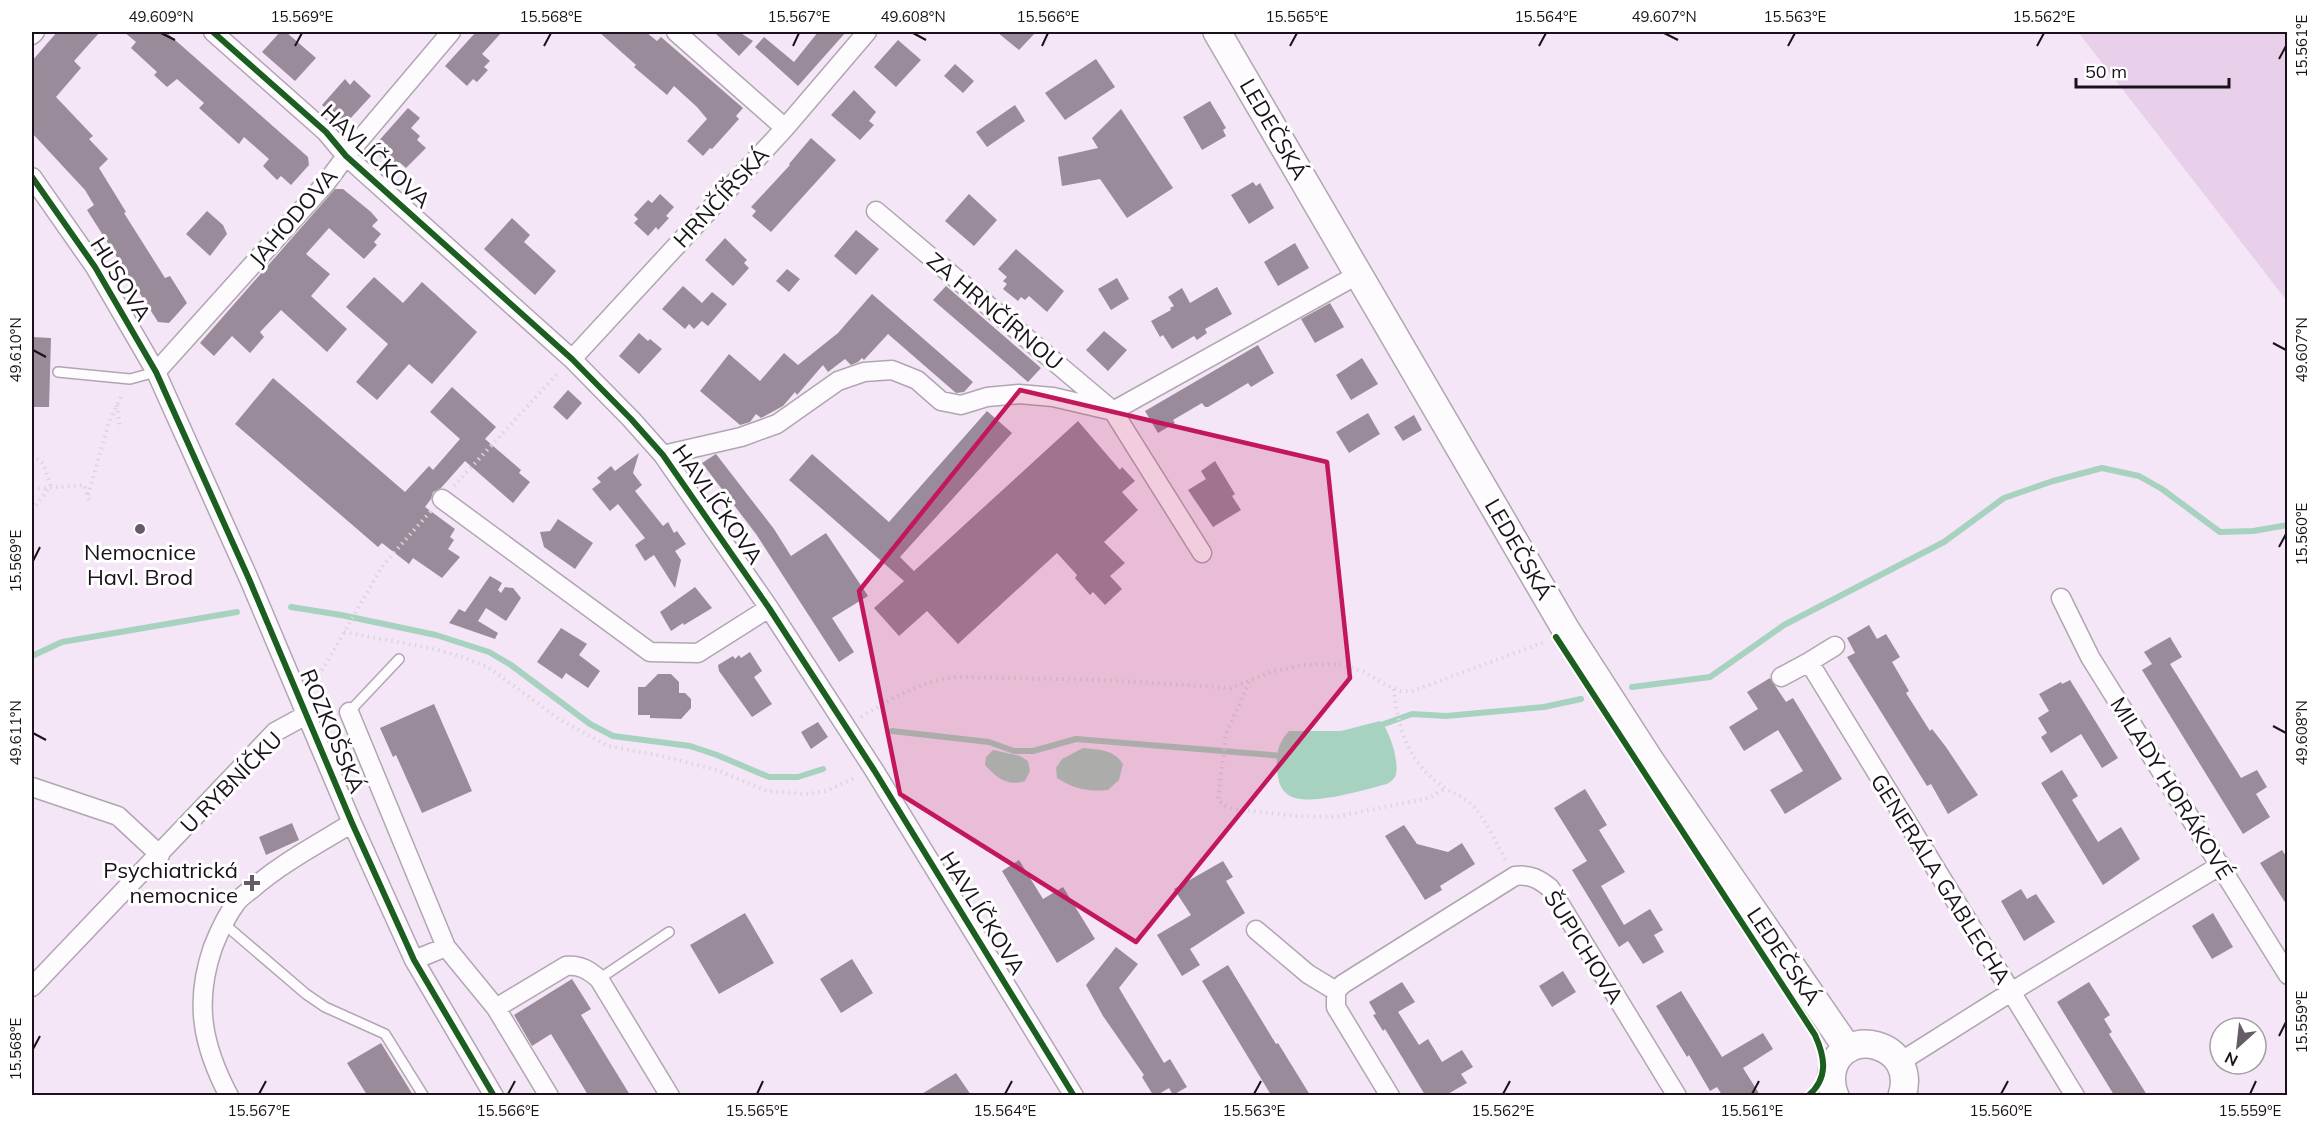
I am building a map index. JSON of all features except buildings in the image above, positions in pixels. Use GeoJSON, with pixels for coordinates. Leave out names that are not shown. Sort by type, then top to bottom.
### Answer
{"type":"FeatureCollection","features":[{"type":"Feature","properties":{"kind":"main road","name":"LEDEČSKÁ"},"geometry":{"type":"LineString","coordinates":[[1217,32],[1566,630],[1651,762],[1848,1049]]}},
{"type":"Feature","properties":{"kind":"main road"},"geometry":{"type":"LineString","coordinates":[[1835,1095],[1831,1079],[1833,1067],[1848,1049],[1859,1044],[1876,1045],[1893,1053],[1900,1062],[1905,1084],[1902,1095]]}},
{"type":"Feature","properties":{"kind":"street"},"geometry":{"type":"LineString","coordinates":[[32,35],[35,32]]}},
{"type":"Feature","properties":{"kind":"street","name":"HAVLÍČKOVA"},"geometry":{"type":"LineString","coordinates":[[213,32],[326,132],[346,156],[572,359],[663,455],[769,608],[846,726],[1074,1095]]}},
{"type":"Feature","properties":{"kind":"street","name":"JAHODOVA"},"geometry":{"type":"LineString","coordinates":[[156,372],[326,183],[346,156],[451,32]]}},
{"type":"Feature","properties":{"kind":"street"},"geometry":{"type":"LineString","coordinates":[[676,32],[785,128]]}},
{"type":"Feature","properties":{"kind":"street","name":"HRNČÍŘSKÁ"},"geometry":{"type":"LineString","coordinates":[[572,359],[785,128],[867,32]]}},
{"type":"Feature","properties":{"kind":"street","name":"HUSOVA"},"geometry":{"type":"LineString","coordinates":[[32,177],[94,267],[156,372]]}},
{"type":"Feature","properties":{"kind":"street","name":"ZA HRNČÍRNOU"},"geometry":{"type":"LineString","coordinates":[[876,211],[1113,411],[1202,553]]}},
{"type":"Feature","properties":{"kind":"street"},"geometry":{"type":"LineString","coordinates":[[663,455],[741,437],[777,424],[838,381],[864,372],[892,370],[917,380],[941,400],[962,405],[987,397],[1019,394],[1053,397],[1113,411],[1359,274]]}},
{"type":"Feature","properties":{"kind":"street","name":"ROZKOŠSKÁ"},"geometry":{"type":"LineString","coordinates":[[156,372],[249,579],[352,823],[414,960],[494,1095]]}},
{"type":"Feature","properties":{"kind":"street"},"geometry":{"type":"LineString","coordinates":[[442,499],[650,652],[698,653],[769,608]]}},
{"type":"Feature","properties":{"kind":"street","name":"MILADY HORÁKOVÉ"},"geometry":{"type":"LineString","coordinates":[[2061,598],[2090,657],[2288,975]]}},
{"type":"Feature","properties":{"kind":"street"},"geometry":{"type":"LineString","coordinates":[[1781,677],[1835,646]]}},
{"type":"Feature","properties":{"kind":"street","name":"GENERÁLA GABLECHA"},"geometry":{"type":"LineString","coordinates":[[1809,662],[2075,1095]]}},
{"type":"Feature","properties":{"kind":"street"},"geometry":{"type":"LineString","coordinates":[[350,712],[446,946],[496,1008],[549,1095]]}},
{"type":"Feature","properties":{"kind":"street","name":"U RYBNÍČKU"},"geometry":{"type":"LineString","coordinates":[[32,987],[275,732],[306,715]]}},
{"type":"Feature","properties":{"kind":"street"},"geometry":{"type":"LineString","coordinates":[[32,787],[118,816],[160,855]]}},
{"type":"Feature","properties":{"kind":"street","name":"ROZKOŠSKÁ"},"geometry":{"type":"LineString","coordinates":[[229,1095],[217,1074],[204,1035],[201,1003],[206,967],[223,923],[237,902],[272,872],[352,823]]}},
{"type":"Feature","properties":{"kind":"street"},"geometry":{"type":"LineString","coordinates":[[1900,1062],[2221,865]]}},
{"type":"Feature","properties":{"kind":"street","name":"ŠUPICHOVA"},"geometry":{"type":"LineString","coordinates":[[1336,991],[1343,984],[1515,876],[1534,877],[1550,888],[1677,1095]]}},
{"type":"Feature","properties":{"kind":"street"},"geometry":{"type":"LineString","coordinates":[[1256,930],[1308,974],[1336,991],[1336,1007],[1390,1095]]}},
{"type":"Feature","properties":{"kind":"street"},"geometry":{"type":"LineString","coordinates":[[414,960],[446,946]]}},
{"type":"Feature","properties":{"kind":"street"},"geometry":{"type":"LineString","coordinates":[[496,1008],[566,966],[581,967],[599,979],[670,1095]]}},
{"type":"Feature","properties":{"kind":"lane"},"geometry":{"type":"LineString","coordinates":[[58,372],[130,379],[156,372]]}},
{"type":"Feature","properties":{"kind":"lane"},"geometry":{"type":"LineString","coordinates":[[350,712],[399,659]]}},
{"type":"Feature","properties":{"kind":"lane"},"geometry":{"type":"LineString","coordinates":[[223,923],[290,981],[326,1007],[385,1034],[423,1095]]}},
{"type":"Feature","properties":{"kind":"lane"},"geometry":{"type":"LineString","coordinates":[[599,979],[669,932]]}},
{"type":"Feature","properties":{"kind":"path"},"geometry":{"type":"LineString","coordinates":[[297,693],[315,685],[356,608],[383,565],[572,359]]}},
{"type":"Feature","properties":{"kind":"path"},"geometry":{"type":"LineString","coordinates":[[88,495],[109,422],[117,405],[120,429]]}},
{"type":"Feature","properties":{"kind":"path"},"geometry":{"type":"LineString","coordinates":[[32,455],[43,463],[51,486]]}},
{"type":"Feature","properties":{"kind":"path"},"geometry":{"type":"LineString","coordinates":[[32,489],[84,485],[90,502]]}},
{"type":"Feature","properties":{"kind":"path"},"geometry":{"type":"LineString","coordinates":[[32,510],[51,486]]}},
{"type":"Feature","properties":{"kind":"path"},"geometry":{"type":"LineString","coordinates":[[344,632],[435,649],[462,657],[488,667],[559,719],[608,746],[662,756],[717,770],[767,791],[808,794],[826,791],[874,770]]}},
{"type":"Feature","properties":{"kind":"path"},"geometry":{"type":"LineString","coordinates":[[846,726],[902,692],[933,680],[956,677],[1106,680],[1231,688],[1271,672],[1302,665],[1338,664],[1364,672],[1394,689],[1413,691],[1556,637]]}},
{"type":"Feature","properties":{"kind":"path"},"geometry":{"type":"LineString","coordinates":[[1249,682],[1226,734],[1218,799],[1223,805],[1233,809],[1296,816],[1335,817],[1429,798],[1446,788]]}},
{"type":"Feature","properties":{"kind":"path"},"geometry":{"type":"LineString","coordinates":[[1394,689],[1396,712],[1407,747],[1421,766],[1446,788],[1474,807],[1515,876]]}},
{"type":"Feature","properties":{"kind":"highlighted area"},"geometry":{"type":"Polygon","coordinates":[[[1020,390],[1327,462],[1350,678],[1136,942],[900,794],[859,591],[1020,390]]]}},
{"type":"Feature","properties":{"kind":"shaded area"},"geometry":{"type":"Polygon","coordinates":[[[2078,32],[2287,32],[2287,301],[2078,32]]]}},
{"type":"Feature","properties":{"kind":"shaded area"},"geometry":{"type":"Polygon","coordinates":[[[1380,721],[1393,747],[1396,764],[1395,777],[1387,784],[1321,799],[1295,798],[1282,789],[1277,772],[1277,753],[1282,740],[1289,731],[1341,731],[1380,721]]]}},
{"type":"Feature","properties":{"kind":"shaded area"},"geometry":{"type":"Polygon","coordinates":[[[1083,748],[1115,755],[1123,764],[1119,780],[1108,790],[1082,789],[1057,778],[1056,768],[1062,759],[1083,748]]]}},
{"type":"Feature","properties":{"kind":"shaded area"},"geometry":{"type":"Polygon","coordinates":[[[993,750],[1020,756],[1028,761],[1030,771],[1025,781],[1007,782],[989,769],[985,765],[986,757],[993,750]]]}},
{"type":"Feature","properties":{"kind":"waterway"},"geometry":{"type":"LineString","coordinates":[[1632,687],[1710,677],[1784,625],[1944,542],[2004,498],[2053,481],[2102,468],[2139,476],[2162,489],[2220,532],[2253,531],[2288,525]]}},
{"type":"Feature","properties":{"kind":"waterway"},"geometry":{"type":"LineString","coordinates":[[291,607],[436,635],[489,652],[511,665],[590,724],[613,736],[690,746],[769,777],[798,777],[823,769]]}},
{"type":"Feature","properties":{"kind":"waterway"},"geometry":{"type":"LineString","coordinates":[[32,656],[62,642],[237,612]]}},
{"type":"Feature","properties":{"kind":"waterway"},"geometry":{"type":"LineString","coordinates":[[1379,728],[1381,725],[1412,714],[1446,716],[1544,707],[1581,699]]}},
{"type":"Feature","properties":{"kind":"waterway"},"geometry":{"type":"LineString","coordinates":[[892,731],[989,742],[1014,751],[1033,751],[1076,739],[1283,756]]}},
{"type":"Feature","properties":{"kind":"cycle path"},"geometry":{"type":"LineString","coordinates":[[213,32],[326,132],[346,156],[572,359],[663,455],[769,608],[874,770],[1074,1096]]}},
{"type":"Feature","properties":{"kind":"cycle path"},"geometry":{"type":"LineString","coordinates":[[32,177],[95,267],[156,372],[249,579],[352,823],[414,960],[494,1096]]}},
{"type":"Feature","properties":{"kind":"cycle path"},"geometry":{"type":"LineString","coordinates":[[1556,637],[1815,1035],[1821,1051],[1823,1067],[1819,1082],[1808,1096]]}},
{"type":"Feature","properties":{"kind":"place","name":"Nemocnice Havl. Brod"},"geometry":{"type":"Point","coordinates":[140,529]}},
{"type":"Feature","properties":{"kind":"place","name":"Psychiatrická nemocnice"},"geometry":{"type":"Point","coordinates":[252,883]}}]}
